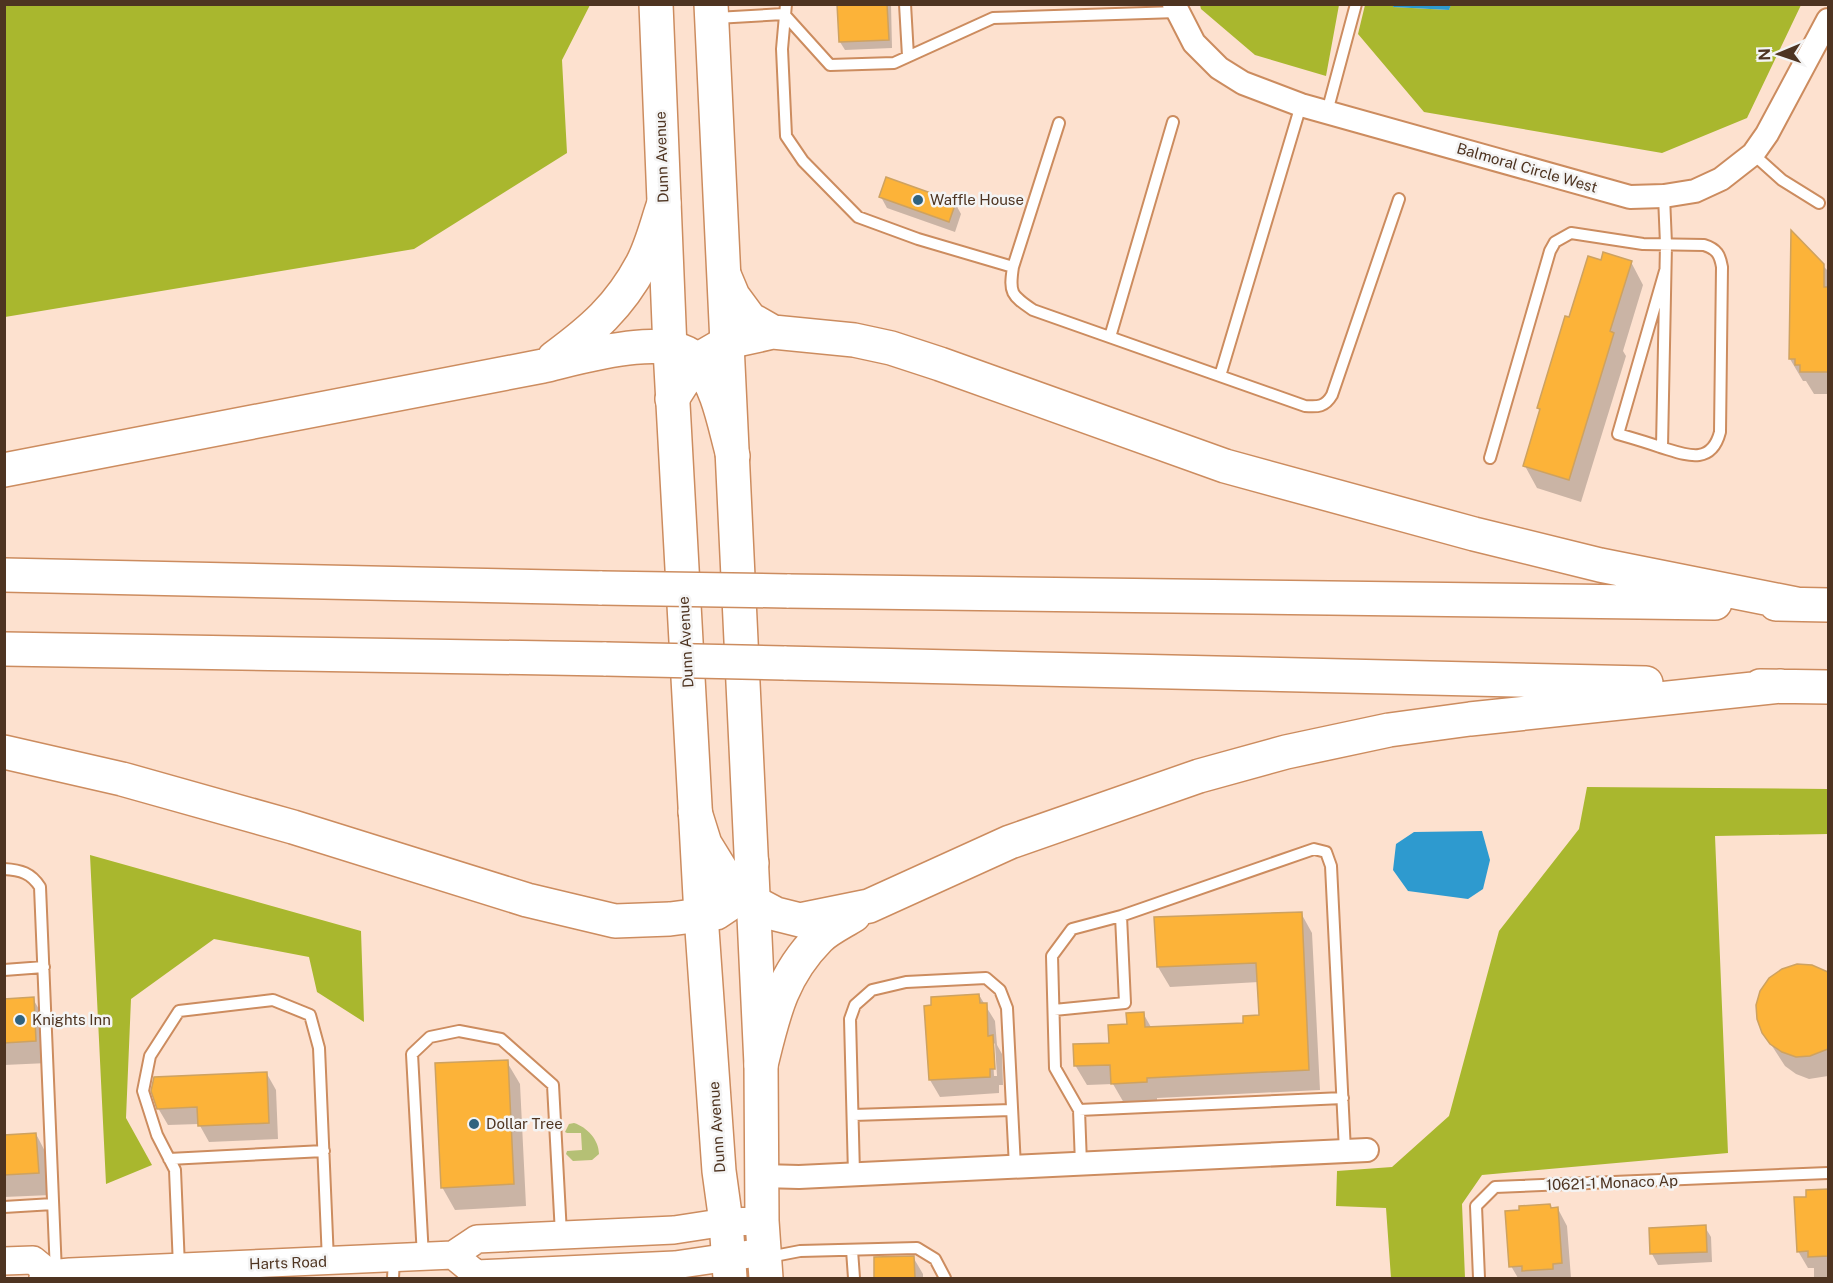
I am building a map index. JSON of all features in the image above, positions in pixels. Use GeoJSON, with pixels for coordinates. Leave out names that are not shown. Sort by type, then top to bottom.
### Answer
{"type":"FeatureCollection","features":[{"type":"Feature","properties":{"kind":"main road","name":"Dunn Avenue"},"geometry":{"type":"LineString","coordinates":[[656,4],[664,202],[683,355],[672,399],[695,812],[729,1268]]}},
{"type":"Feature","properties":{"kind":"main road"},"geometry":{"type":"LineString","coordinates":[[711,11],[752,863],[746,899],[761,1065],[764,1252]]}},
{"type":"Feature","properties":{"kind":"main road"},"geometry":{"type":"LineString","coordinates":[[543,366],[588,333],[620,300],[643,262],[664,202]]}},
{"type":"Feature","properties":{"kind":"main road"},"geometry":{"type":"LineString","coordinates":[[725,277],[733,296],[750,319],[773,332]]}},
{"type":"Feature","properties":{"kind":"main road"},"geometry":{"type":"LineString","coordinates":[[4,470],[543,366],[613,349],[646,346],[683,355],[773,332],[854,340],[891,348],[1225,466],[1474,534],[1600,565],[1796,604]]}},
{"type":"Feature","properties":{"kind":"main road"},"geometry":{"type":"LineString","coordinates":[[683,355],[716,392],[733,456]]}},
{"type":"Feature","properties":{"kind":"main road"},"geometry":{"type":"LineString","coordinates":[[4,575],[602,588],[1828,605]]}},
{"type":"Feature","properties":{"kind":"main road"},"geometry":{"type":"LineString","coordinates":[[4,650],[606,659],[1828,687]]}},
{"type":"Feature","properties":{"kind":"main road"},"geometry":{"type":"LineString","coordinates":[[761,1065],[776,1004],[788,978],[820,937],[869,906],[1010,842],[1188,780],[1286,752],[1389,730],[1470,719],[1781,686]]}},
{"type":"Feature","properties":{"kind":"main road"},"geometry":{"type":"LineString","coordinates":[[4,752],[122,779],[293,827],[527,900],[615,921],[716,913],[728,905],[746,899]]}},
{"type":"Feature","properties":{"kind":"main road"},"geometry":{"type":"LineString","coordinates":[[695,812],[705,844],[729,883],[746,899],[776,914],[800,920],[869,906]]}},
{"type":"Feature","properties":{"kind":"street","name":"Balmoral Circle West"},"geometry":{"type":"LineString","coordinates":[[1175,8],[1194,43],[1219,68],[1244,83],[1301,105],[1630,197],[1664,196],[1695,191],[1721,179],[1754,154],[1828,20]]}},
{"type":"Feature","properties":{"kind":"street"},"geometry":{"type":"LineString","coordinates":[[761,1176],[799,1177],[1367,1150]]}},
{"type":"Feature","properties":{"kind":"street","name":"Harts Road"},"geometry":{"type":"LineString","coordinates":[[58,1275],[231,1272],[324,1265],[394,1269],[423,1257],[454,1261],[477,1239],[674,1230],[726,1222],[764,1252]]}},
{"type":"Feature","properties":{"kind":"street"},"geometry":{"type":"LineString","coordinates":[[454,1261],[476,1274],[526,1275],[675,1265],[729,1268],[764,1252]]}},
{"type":"Feature","properties":{"kind":"street"},"geometry":{"type":"LineString","coordinates":[[4,1261],[33,1260],[58,1275]]}},
{"type":"Feature","properties":{"kind":"lane"},"geometry":{"type":"LineString","coordinates":[[905,4],[908,56]]}},
{"type":"Feature","properties":{"kind":"lane"},"geometry":{"type":"LineString","coordinates":[[1327,112],[1356,4]]}},
{"type":"Feature","properties":{"kind":"lane"},"geometry":{"type":"LineString","coordinates":[[785,9],[830,65],[894,63],[993,18],[1175,8]]}},
{"type":"Feature","properties":{"kind":"lane"},"geometry":{"type":"LineString","coordinates":[[711,11],[785,9]]}},
{"type":"Feature","properties":{"kind":"lane"},"geometry":{"type":"LineString","coordinates":[[785,9],[782,49],[786,136],[803,161],[858,217],[918,239],[1013,267]]}},
{"type":"Feature","properties":{"kind":"lane"},"geometry":{"type":"LineString","coordinates":[[1220,376],[1301,105]]}},
{"type":"Feature","properties":{"kind":"lane"},"geometry":{"type":"LineString","coordinates":[[1110,337],[1173,122]]}},
{"type":"Feature","properties":{"kind":"lane"},"geometry":{"type":"LineString","coordinates":[[1059,123],[1013,267],[1010,289],[1015,298],[1033,310],[1305,406],[1317,407],[1327,404],[1332,395],[1399,199]]}},
{"type":"Feature","properties":{"kind":"lane"},"geometry":{"type":"LineString","coordinates":[[1754,154],[1782,180],[1819,203]]}},
{"type":"Feature","properties":{"kind":"lane"},"geometry":{"type":"LineString","coordinates":[[1662,447],[1666,244],[1664,196]]}},
{"type":"Feature","properties":{"kind":"lane"},"geometry":{"type":"LineString","coordinates":[[1490,458],[1550,251],[1555,242],[1563,236],[1578,232],[1621,242],[1704,246],[1714,248],[1720,257],[1722,267],[1720,432],[1713,447],[1705,453],[1689,456],[1618,434],[1665,271]]}},
{"type":"Feature","properties":{"kind":"lane"},"geometry":{"type":"LineString","coordinates":[[1081,1164],[1079,1110],[1055,1068],[1052,956],[1072,929],[1121,916],[1314,849],[1326,852],[1331,866],[1345,1151]]}},
{"type":"Feature","properties":{"kind":"lane"},"geometry":{"type":"LineString","coordinates":[[4,869],[21,870],[33,876],[40,887],[58,1275]]}},
{"type":"Feature","properties":{"kind":"lane"},"geometry":{"type":"LineString","coordinates":[[1054,1010],[1125,1004],[1121,916]]}},
{"type":"Feature","properties":{"kind":"lane"},"geometry":{"type":"LineString","coordinates":[[4,970],[44,967]]}},
{"type":"Feature","properties":{"kind":"lane"},"geometry":{"type":"LineString","coordinates":[[854,1174],[850,1019],[855,1005],[872,990],[906,982],[986,978],[1000,990],[1007,1008],[1015,1167]]}},
{"type":"Feature","properties":{"kind":"lane"},"geometry":{"type":"LineString","coordinates":[[185,1271],[175,1170],[157,1135],[143,1091],[150,1056],[179,1011],[273,1000],[310,1015],[319,1048],[324,1151],[324,1265]]}},
{"type":"Feature","properties":{"kind":"lane"},"geometry":{"type":"LineString","coordinates":[[423,1257],[412,1054],[430,1037],[459,1031],[501,1039],[553,1085],[561,1234]]}},
{"type":"Feature","properties":{"kind":"lane"},"geometry":{"type":"LineString","coordinates":[[1079,1110],[1343,1098]]}},
{"type":"Feature","properties":{"kind":"lane"},"geometry":{"type":"LineString","coordinates":[[853,1115],[1011,1110]]}},
{"type":"Feature","properties":{"kind":"lane"},"geometry":{"type":"LineString","coordinates":[[170,1159],[324,1151]]}},
{"type":"Feature","properties":{"kind":"lane","name":"10621-1 Monaco Ap"},"geometry":{"type":"LineString","coordinates":[[1479,1278],[1476,1206],[1495,1187],[1828,1173]]}},
{"type":"Feature","properties":{"kind":"lane"},"geometry":{"type":"LineString","coordinates":[[4,1207],[53,1204]]}},
{"type":"Feature","properties":{"kind":"lane"},"geometry":{"type":"LineString","coordinates":[[764,1252],[917,1248],[934,1259],[945,1278]]}},
{"type":"Feature","properties":{"kind":"lane"},"geometry":{"type":"LineString","coordinates":[[852,1250],[854,1278]]}},
{"type":"Feature","properties":{"kind":"green space"},"geometry":{"type":"Polygon","coordinates":[[[5,4],[590,5],[562,60],[567,153],[414,249],[5,317],[5,4]]]}},
{"type":"Feature","properties":{"kind":"green space"},"geometry":{"type":"Polygon","coordinates":[[[1451,4],[1801,5],[1747,118],[1662,153],[1424,112],[1358,34],[1365,5],[1449,10],[1451,4]]]}},
{"type":"Feature","properties":{"kind":"green space"},"geometry":{"type":"Polygon","coordinates":[[[1200,5],[1339,5],[1326,76],[1255,55],[1201,9],[1200,5]]]}},
{"type":"Feature","properties":{"kind":"green space"},"geometry":{"type":"Polygon","coordinates":[[[1587,787],[1828,789],[1828,834],[1715,836],[1728,1153],[1482,1175],[1462,1204],[1465,1278],[1391,1278],[1386,1208],[1336,1206],[1337,1171],[1392,1167],[1449,1116],[1499,931],[1579,829],[1587,787]]]}},
{"type":"Feature","properties":{"kind":"green space"},"geometry":{"type":"Polygon","coordinates":[[[90,855],[361,931],[364,1022],[317,992],[309,957],[214,939],[131,999],[126,1118],[152,1165],[106,1184],[90,855]]]}},
{"type":"Feature","properties":{"kind":"green space"},"geometry":{"type":"Polygon","coordinates":[[[574,1123],[588,1131],[595,1139],[599,1154],[592,1160],[573,1161],[566,1154],[567,1151],[582,1150],[581,1133],[565,1132],[569,1124],[574,1123]]]}},
{"type":"Feature","properties":{"kind":"water"},"geometry":{"type":"Polygon","coordinates":[[[1394,4],[1451,5],[1449,10],[1393,7],[1394,4]]]}},
{"type":"Feature","properties":{"kind":"water"},"geometry":{"type":"Polygon","coordinates":[[[1482,831],[1490,860],[1483,889],[1468,899],[1408,891],[1393,870],[1396,844],[1414,832],[1482,831]]]}},
{"type":"Feature","properties":{"kind":"building"},"geometry":{"type":"Polygon","coordinates":[[[837,4],[887,4],[889,40],[839,42],[837,4]]]}},
{"type":"Feature","properties":{"kind":"building","name":"Waffle House"},"geometry":{"type":"Polygon","coordinates":[[[886,177],[956,202],[949,222],[879,197],[886,177]]]}},
{"type":"Feature","properties":{"kind":"building"},"geometry":{"type":"Polygon","coordinates":[[[1791,230],[1824,264],[1824,287],[1828,287],[1828,372],[1800,372],[1800,365],[1795,365],[1795,359],[1789,359],[1791,230]]]}},
{"type":"Feature","properties":{"kind":"building"},"geometry":{"type":"Polygon","coordinates":[[[1603,252],[1632,261],[1610,331],[1614,333],[1569,480],[1523,466],[1540,409],[1537,408],[1565,316],[1569,317],[1588,256],[1601,260],[1603,252]]]}},
{"type":"Feature","properties":{"kind":"building"},"geometry":{"type":"Polygon","coordinates":[[[1302,912],[1309,1070],[1147,1078],[1147,1082],[1111,1084],[1110,1065],[1074,1066],[1073,1044],[1109,1043],[1108,1025],[1127,1024],[1126,1013],[1144,1012],[1145,1027],[1243,1023],[1243,1016],[1259,1015],[1256,963],[1157,967],[1154,917],[1302,912]]]}},
{"type":"Feature","properties":{"kind":"building"},"geometry":{"type":"Polygon","coordinates":[[[1797,964],[1812,965],[1828,972],[1828,1049],[1810,1056],[1796,1057],[1770,1044],[1762,1033],[1757,1019],[1756,1005],[1760,991],[1769,978],[1782,969],[1797,964]]]}},
{"type":"Feature","properties":{"kind":"building"},"geometry":{"type":"Polygon","coordinates":[[[979,994],[980,1003],[987,1003],[988,1036],[993,1035],[995,1069],[990,1069],[990,1077],[929,1080],[924,1006],[931,1005],[931,997],[979,994]]]}},
{"type":"Feature","properties":{"kind":"building","name":"Knights Inn"},"geometry":{"type":"Polygon","coordinates":[[[34,997],[36,1041],[4,1043],[4,999],[34,997]]]}},
{"type":"Feature","properties":{"kind":"building","name":"Dollar Tree"},"geometry":{"type":"Polygon","coordinates":[[[508,1060],[514,1184],[441,1188],[435,1063],[508,1060]]]}},
{"type":"Feature","properties":{"kind":"building"},"geometry":{"type":"Polygon","coordinates":[[[267,1072],[269,1123],[198,1126],[197,1107],[157,1109],[151,1091],[154,1077],[267,1072]]]}},
{"type":"Feature","properties":{"kind":"building"},"geometry":{"type":"Polygon","coordinates":[[[36,1133],[39,1173],[4,1175],[4,1135],[36,1133]]]}},
{"type":"Feature","properties":{"kind":"building"},"geometry":{"type":"Polygon","coordinates":[[[1828,1189],[1828,1256],[1808,1257],[1808,1251],[1797,1252],[1794,1197],[1806,1197],[1806,1190],[1828,1189]]]}},
{"type":"Feature","properties":{"kind":"building"},"geometry":{"type":"Polygon","coordinates":[[[1550,1204],[1551,1208],[1558,1207],[1562,1263],[1553,1264],[1553,1269],[1522,1271],[1522,1266],[1509,1267],[1505,1211],[1519,1210],[1519,1206],[1550,1204]]]}},
{"type":"Feature","properties":{"kind":"building"},"geometry":{"type":"Polygon","coordinates":[[[1706,1225],[1707,1252],[1650,1254],[1649,1228],[1706,1225]]]}},
{"type":"Feature","properties":{"kind":"building"},"geometry":{"type":"Polygon","coordinates":[[[914,1256],[915,1278],[874,1278],[874,1257],[914,1256]]]}},
{"type":"Feature","properties":{"kind":"place","name":"Waffle House"},"geometry":{"type":"Point","coordinates":[918,200]}},
{"type":"Feature","properties":{"kind":"place","name":"Knights Inn"},"geometry":{"type":"Point","coordinates":[20,1020]}},
{"type":"Feature","properties":{"kind":"place","name":"Dollar Tree"},"geometry":{"type":"Point","coordinates":[474,1124]}}]}
